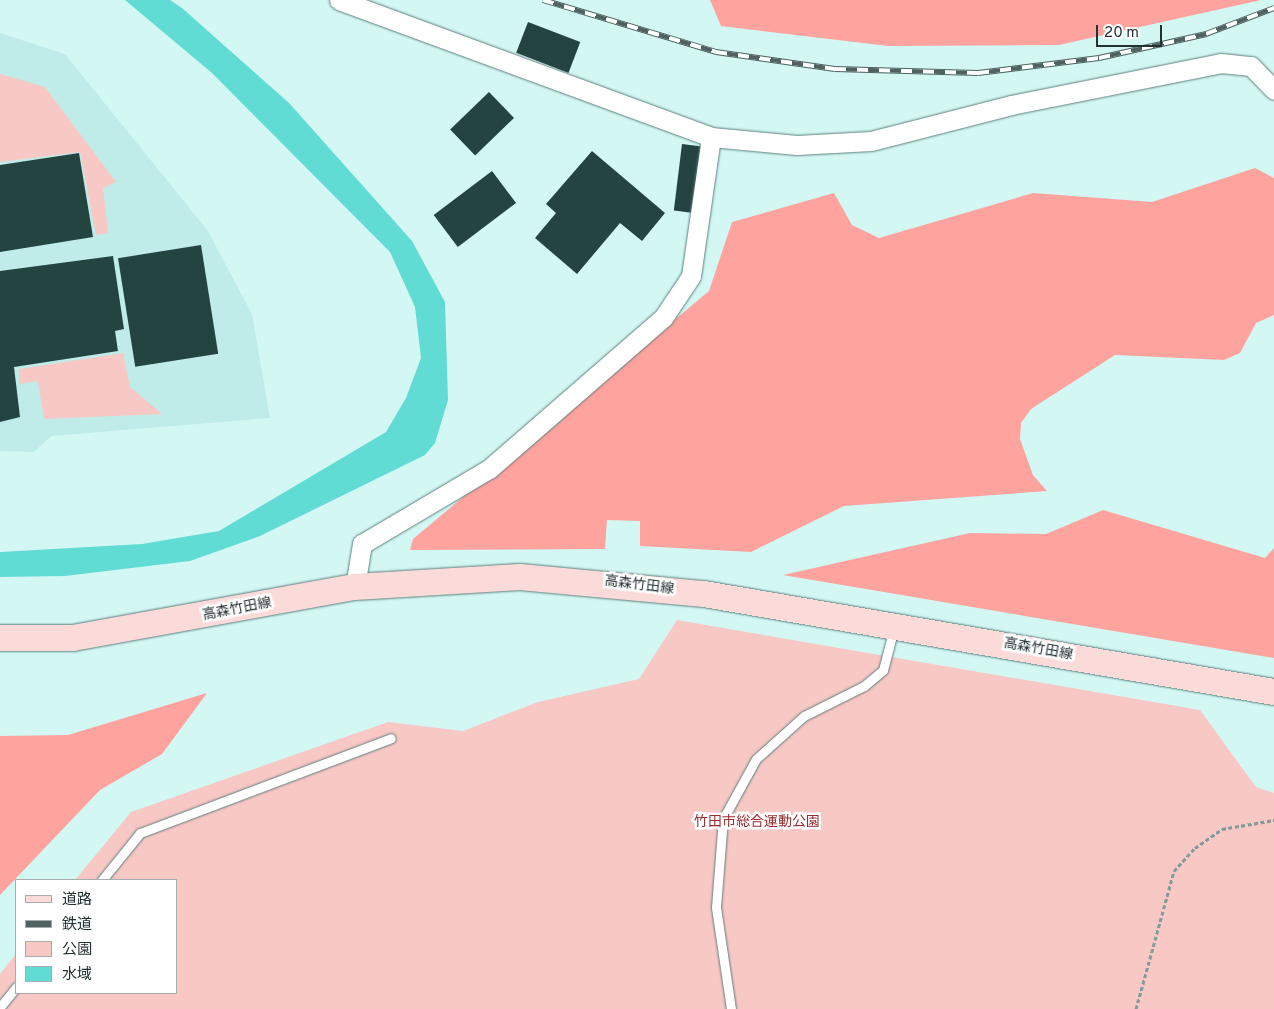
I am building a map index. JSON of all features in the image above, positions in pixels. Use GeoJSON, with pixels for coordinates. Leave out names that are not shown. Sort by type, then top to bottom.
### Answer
{"type":"FeatureCollection","features":[{"type":"Feature","properties":{"kind":"main road","name":"高森竹田線"},"geometry":{"type":"LineString","coordinates":[[0,638],[73,638],[355,587],[448,579],[562,579],[704,594],[895,625],[1274,692]]}},
{"type":"Feature","properties":{"kind":"street"},"geometry":{"type":"LineString","coordinates":[[339,0],[711,137],[797,145],[871,141],[1011,105],[1221,63],[1251,66],[1274,90]]}},
{"type":"Feature","properties":{"kind":"street"},"geometry":{"type":"LineString","coordinates":[[355,587],[362,544],[489,469],[663,318],[691,276],[711,137]]}},
{"type":"Feature","properties":{"kind":"lane"},"geometry":{"type":"LineString","coordinates":[[731,1009],[716,907],[723,819],[756,760],[804,716],[864,686],[883,670],[895,625]]}},
{"type":"Feature","properties":{"kind":"lane"},"geometry":{"type":"LineString","coordinates":[[103,879],[140,833],[391,738]]}},
{"type":"Feature","properties":{"kind":"lane"},"geometry":{"type":"LineString","coordinates":[[0,1007],[15,988]]}},
{"type":"Feature","properties":{"kind":"path"},"geometry":{"type":"LineString","coordinates":[[1136,1009],[1174,871],[1195,848],[1222,829],[1274,820]]}},
{"type":"Feature","properties":{"kind":"shaded area"},"geometry":{"type":"Polygon","coordinates":[[[710,0],[1261,0],[1059,45],[888,46],[721,26],[710,0]]]}},
{"type":"Feature","properties":{"kind":"shaded area"},"geometry":{"type":"Polygon","coordinates":[[[0,33],[65,54],[208,231],[252,314],[270,418],[51,436],[34,452],[0,451],[0,33]]]}},
{"type":"Feature","properties":{"kind":"shaded area"},"geometry":{"type":"Polygon","coordinates":[[[1255,168],[1274,178],[1274,315],[1256,323],[1240,353],[1224,360],[1115,355],[1031,409],[1021,423],[1020,439],[1033,475],[1047,491],[844,506],[751,552],[640,546],[640,521],[607,520],[605,549],[410,550],[413,539],[709,291],[732,222],[834,193],[852,225],[879,238],[1033,193],[1152,202],[1255,168]]]}},
{"type":"Feature","properties":{"kind":"shaded area"},"geometry":{"type":"Polygon","coordinates":[[[1103,510],[1265,558],[1274,548],[1274,658],[783,575],[970,533],[1046,534],[1103,510]]]}},
{"type":"Feature","properties":{"kind":"shaded area"},"geometry":{"type":"Polygon","coordinates":[[[207,693],[162,754],[100,790],[0,895],[0,736],[68,735],[207,693]]]}},
{"type":"Feature","properties":{"kind":"green space"},"geometry":{"type":"Polygon","coordinates":[[[0,74],[45,87],[116,182],[103,188],[108,233],[96,235],[80,152],[0,162],[0,74]]]}},
{"type":"Feature","properties":{"kind":"green space"},"geometry":{"type":"Polygon","coordinates":[[[123,353],[130,387],[162,414],[44,419],[38,381],[19,384],[19,369],[123,353]]]}},
{"type":"Feature","properties":{"kind":"green space","name":"竹田市総合運動公園"},"geometry":{"type":"Polygon","coordinates":[[[677,620],[1200,710],[1256,787],[1274,793],[1274,1009],[0,1009],[0,974],[15,955],[15,994],[178,994],[178,879],[76,879],[131,812],[388,722],[463,731],[538,702],[639,679],[677,620]]]}},
{"type":"Feature","properties":{"kind":"water"},"geometry":{"type":"Polygon","coordinates":[[[125,0],[170,0],[182,8],[289,103],[412,241],[445,302],[448,400],[435,443],[425,455],[260,536],[190,561],[65,576],[0,577],[0,552],[142,544],[219,531],[386,432],[406,398],[421,358],[415,307],[390,252],[212,73],[125,0]]]}},
{"type":"Feature","properties":{"kind":"building"},"geometry":{"type":"Polygon","coordinates":[[[528,22],[580,42],[568,73],[516,53],[528,22]]]}},
{"type":"Feature","properties":{"kind":"building"},"geometry":{"type":"Polygon","coordinates":[[[489,92],[514,118],[475,155],[450,130],[489,92]]]}},
{"type":"Feature","properties":{"kind":"building"},"geometry":{"type":"Polygon","coordinates":[[[682,144],[706,147],[698,213],[674,211],[682,144]]]}},
{"type":"Feature","properties":{"kind":"building"},"geometry":{"type":"Polygon","coordinates":[[[592,151],[665,213],[642,241],[620,223],[577,274],[535,238],[556,213],[546,204],[592,151]]]}},
{"type":"Feature","properties":{"kind":"building"},"geometry":{"type":"Polygon","coordinates":[[[79,153],[93,237],[0,252],[0,165],[79,153]]]}},
{"type":"Feature","properties":{"kind":"building"},"geometry":{"type":"Polygon","coordinates":[[[492,171],[516,203],[458,247],[434,215],[492,171]]]}},
{"type":"Feature","properties":{"kind":"building"},"geometry":{"type":"Polygon","coordinates":[[[201,245],[218,354],[135,367],[118,258],[201,245]]]}},
{"type":"Feature","properties":{"kind":"building"},"geometry":{"type":"Polygon","coordinates":[[[113,256],[124,329],[115,331],[118,351],[14,367],[20,417],[0,422],[0,271],[113,256]]]}},
{"type":"Feature","properties":{"kind":"railway"},"geometry":{"type":"LineString","coordinates":[[543,0],[716,52],[835,69],[978,73],[1099,58],[1206,34],[1274,8]]}}]}
